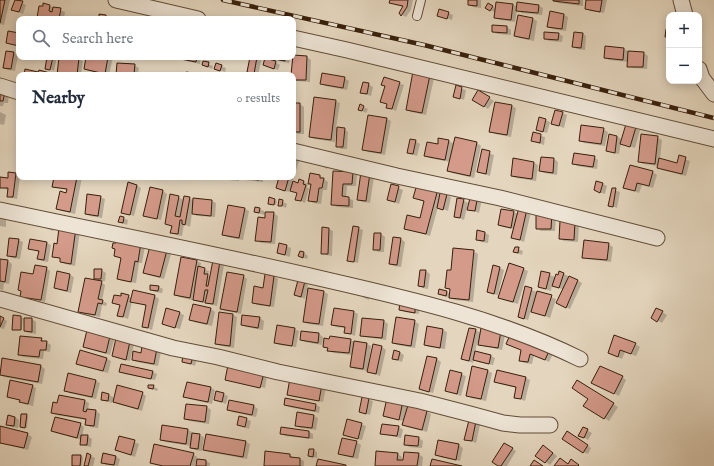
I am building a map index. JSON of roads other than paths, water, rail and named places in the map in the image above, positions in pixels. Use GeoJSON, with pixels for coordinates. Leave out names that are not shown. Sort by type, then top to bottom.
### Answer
{"type":"FeatureCollection","features":[{"type":"Feature","properties":{"kind":"street"},"geometry":{"type":"LineString","coordinates":[[116,0],[185,16]]}},
{"type":"Feature","properties":{"kind":"street"},"geometry":{"type":"LineString","coordinates":[[681,0],[684,12]]}},
{"type":"Feature","properties":{"kind":"street"},"geometry":{"type":"LineString","coordinates":[[296,39],[714,139]]}},
{"type":"Feature","properties":{"kind":"street"},"geometry":{"type":"LineString","coordinates":[[702,78],[714,94]]}},
{"type":"Feature","properties":{"kind":"street"},"geometry":{"type":"LineString","coordinates":[[0,86],[16,91]]}},
{"type":"Feature","properties":{"kind":"street"},"geometry":{"type":"LineString","coordinates":[[296,152],[397,176],[500,198],[657,238]]}},
{"type":"Feature","properties":{"kind":"street"},"geometry":{"type":"LineString","coordinates":[[0,210],[410,298],[494,324],[580,359]]}},
{"type":"Feature","properties":{"kind":"street"},"geometry":{"type":"LineString","coordinates":[[0,299],[173,348],[218,357],[278,372],[420,401],[503,423],[520,425],[550,425]]}},
{"type":"Feature","properties":{"kind":"lane"},"geometry":{"type":"LineString","coordinates":[[417,16],[421,0]]}},
{"type":"Feature","properties":{"kind":"railway"},"geometry":{"type":"LineString","coordinates":[[223,0],[294,16]]}},
{"type":"Feature","properties":{"kind":"railway"},"geometry":{"type":"LineString","coordinates":[[296,16],[424,45],[714,118]]}}]}
